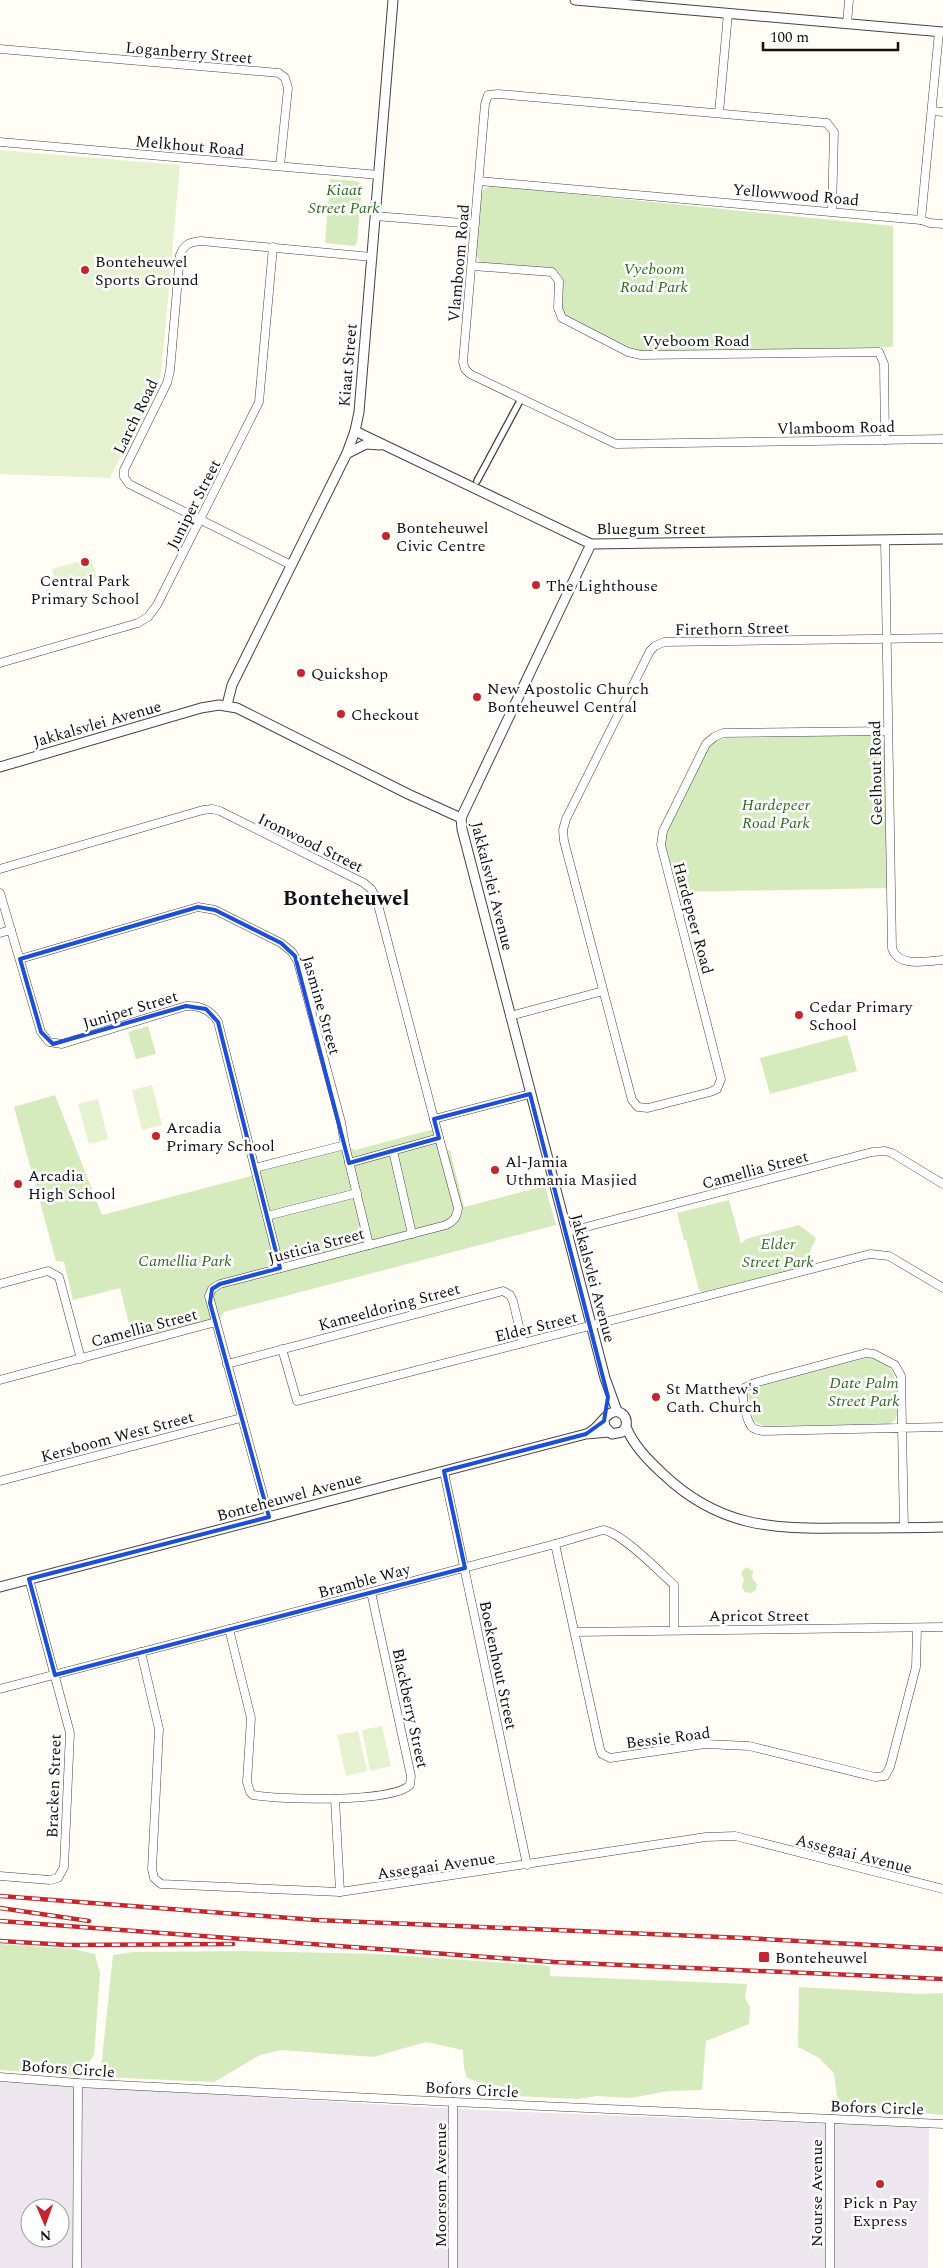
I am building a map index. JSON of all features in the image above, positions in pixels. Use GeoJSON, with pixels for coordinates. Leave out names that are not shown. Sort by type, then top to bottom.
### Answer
{"type":"FeatureCollection","features":[{"type":"Feature","properties":{"kind":"street","name":"Kiaat Street"},"geometry":{"type":"LineString","coordinates":[[227,705],[232,685],[347,453],[355,431],[372,256],[393,0]]}},
{"type":"Feature","properties":{"kind":"street"},"geometry":{"type":"LineString","coordinates":[[575,0],[621,2],[941,32],[921,220]]}},
{"type":"Feature","properties":{"kind":"street"},"geometry":{"type":"LineString","coordinates":[[847,24],[850,0]]}},
{"type":"Feature","properties":{"kind":"street"},"geometry":{"type":"LineString","coordinates":[[719,113],[728,13]]}},
{"type":"Feature","properties":{"kind":"street","name":"Loganberry Street"},"geometry":{"type":"LineString","coordinates":[[0,50],[279,73],[285,78],[288,88],[280,166]]}},
{"type":"Feature","properties":{"kind":"street","name":"Vlamboom Road"},"geometry":{"type":"LineString","coordinates":[[832,211],[834,132],[831,126],[819,121],[498,94],[488,95],[485,104],[463,365],[470,374],[616,444],[943,439]]}},
{"type":"Feature","properties":{"kind":"street"},"geometry":{"type":"LineString","coordinates":[[932,111],[943,112]]}},
{"type":"Feature","properties":{"kind":"street","name":"Melkhout Road"},"geometry":{"type":"LineString","coordinates":[[0,142],[379,175]]}},
{"type":"Feature","properties":{"kind":"street","name":"Yellowwood Road"},"geometry":{"type":"LineString","coordinates":[[479,181],[832,211],[943,224]]}},
{"type":"Feature","properties":{"kind":"street"},"geometry":{"type":"LineString","coordinates":[[375,216],[475,224]]}},
{"type":"Feature","properties":{"kind":"street","name":"Larch Road"},"geometry":{"type":"LineString","coordinates":[[291,565],[129,484],[123,474],[167,383],[170,371],[180,255],[184,245],[191,242],[372,256]]}},
{"type":"Feature","properties":{"kind":"street","name":"Juniper Street"},"geometry":{"type":"LineString","coordinates":[[0,663],[143,620],[157,605],[259,402],[273,247]]}},
{"type":"Feature","properties":{"kind":"street","name":"Vyeboom Road"},"geometry":{"type":"LineString","coordinates":[[472,266],[552,272],[559,281],[558,308],[562,318],[634,354],[879,352],[884,364],[885,440]]}},
{"type":"Feature","properties":{"kind":"street"},"geometry":{"type":"LineString","coordinates":[[478,481],[521,399]]}},
{"type":"Feature","properties":{"kind":"street","name":"Bluegum Street"},"geometry":{"type":"LineString","coordinates":[[355,431],[591,544],[943,539]]}},
{"type":"Feature","properties":{"kind":"street"},"geometry":{"type":"LineString","coordinates":[[347,453],[366,444],[385,446]]}},
{"type":"Feature","properties":{"kind":"street","name":"Geelhout Road"},"geometry":{"type":"LineString","coordinates":[[885,540],[892,948],[896,957],[902,960],[943,960]]}},
{"type":"Feature","properties":{"kind":"street"},"geometry":{"type":"LineString","coordinates":[[461,818],[591,544]]}},
{"type":"Feature","properties":{"kind":"street","name":"Firethorn Street"},"geometry":{"type":"LineString","coordinates":[[603,991],[564,841],[563,830],[566,820],[652,648],[664,642],[943,638]]}},
{"type":"Feature","properties":{"kind":"street","name":"Jakkalsvlei Avenue"},"geometry":{"type":"LineString","coordinates":[[0,768],[201,708],[227,705],[237,708],[408,794],[461,818],[462,829],[606,1384],[617,1411]]}},
{"type":"Feature","properties":{"kind":"street","name":"Hardepeer Road"},"geometry":{"type":"LineString","coordinates":[[603,991],[632,1100],[636,1105],[648,1108],[710,1092],[717,1088],[721,1076],[661,849],[663,831],[706,744],[718,734],[888,731]]}},
{"type":"Feature","properties":{"kind":"street","name":"Ironwood Street"},"geometry":{"type":"LineString","coordinates":[[0,869],[212,809],[364,883],[372,889],[376,897],[458,1208],[457,1216]]}},
{"type":"Feature","properties":{"kind":"street","name":"Juniper Street"},"geometry":{"type":"LineString","coordinates":[[0,893],[41,1032],[46,1040],[53,1044],[62,1044],[186,1006],[197,1006],[211,1013],[218,1022],[255,1168]]}},
{"type":"Feature","properties":{"kind":"street","name":"Jasmine Street"},"geometry":{"type":"LineString","coordinates":[[20,959],[198,907],[215,910],[281,943],[292,952],[298,962],[341,1122],[369,1245]]}},
{"type":"Feature","properties":{"kind":"street"},"geometry":{"type":"LineString","coordinates":[[0,933],[11,930]]}},
{"type":"Feature","properties":{"kind":"street"},"geometry":{"type":"LineString","coordinates":[[510,1016],[603,991]]}},
{"type":"Feature","properties":{"kind":"street"},"geometry":{"type":"LineString","coordinates":[[434,1119],[530,1094]]}},
{"type":"Feature","properties":{"kind":"street"},"geometry":{"type":"LineString","coordinates":[[349,1163],[439,1138]]}},
{"type":"Feature","properties":{"kind":"street"},"geometry":{"type":"LineString","coordinates":[[280,1268],[255,1168],[345,1145]]}},
{"type":"Feature","properties":{"kind":"street"},"geometry":{"type":"LineString","coordinates":[[392,1151],[412,1234]]}},
{"type":"Feature","properties":{"kind":"street","name":"Camellia Street"},"geometry":{"type":"LineString","coordinates":[[567,1232],[872,1152],[885,1151],[892,1153],[943,1184]]}},
{"type":"Feature","properties":{"kind":"street"},"geometry":{"type":"LineString","coordinates":[[267,1216],[356,1194]]}},
{"type":"Feature","properties":{"kind":"street","name":"Justicia Street"},"geometry":{"type":"LineString","coordinates":[[216,1322],[209,1296],[212,1289],[220,1284],[446,1225],[457,1216]]}},
{"type":"Feature","properties":{"kind":"street","name":"Elder Street"},"geometry":{"type":"LineString","coordinates":[[282,1349],[297,1401],[870,1254],[890,1256],[943,1288]]}},
{"type":"Feature","properties":{"kind":"street"},"geometry":{"type":"LineString","coordinates":[[0,1284],[48,1272],[59,1277],[80,1359]]}},
{"type":"Feature","properties":{"kind":"street","name":"Kameeldoring Street"},"geometry":{"type":"LineString","coordinates":[[227,1364],[503,1291],[510,1295],[513,1301],[523,1343]]}},
{"type":"Feature","properties":{"kind":"street","name":"Camellia Street"},"geometry":{"type":"LineString","coordinates":[[0,1380],[216,1322],[269,1517]]}},
{"type":"Feature","properties":{"kind":"street"},"geometry":{"type":"LineString","coordinates":[[904,1528],[902,1428],[899,1370],[895,1365],[874,1354],[866,1353],[754,1383],[744,1388],[743,1397],[750,1425],[758,1430],[902,1428],[943,1427]]}},
{"type":"Feature","properties":{"kind":"street","name":"Jakkalsvlei Avenue"},"geometry":{"type":"LineString","coordinates":[[606,1384],[606,1418]]}},
{"type":"Feature","properties":{"kind":"street"},"geometry":{"type":"LineString","coordinates":[[647,1458],[605,1427],[606,1418],[617,1411],[625,1417],[626,1427],[632,1439],[647,1458],[675,1485],[701,1502],[728,1515],[751,1523],[787,1528],[943,1527]]}},
{"type":"Feature","properties":{"kind":"street","name":"Kersboom West Street"},"geometry":{"type":"LineString","coordinates":[[0,1481],[241,1418]]}},
{"type":"Feature","properties":{"kind":"street","name":"Bonteheuwel Avenue"},"geometry":{"type":"LineString","coordinates":[[586,1434],[606,1418]]}},
{"type":"Feature","properties":{"kind":"street"},"geometry":{"type":"LineString","coordinates":[[612,1433],[622,1432],[626,1427]]}},
{"type":"Feature","properties":{"kind":"street","name":"Bonteheuwel Avenue"},"geometry":{"type":"LineString","coordinates":[[0,1587],[586,1434],[612,1433]]}},
{"type":"Feature","properties":{"kind":"street","name":"Boekenhout Street"},"geometry":{"type":"LineString","coordinates":[[444,1472],[527,1865]]}},
{"type":"Feature","properties":{"kind":"street","name":"Bramble Way"},"geometry":{"type":"LineString","coordinates":[[0,1689],[465,1568],[603,1530],[610,1530],[674,1585],[674,1630]]}},
{"type":"Feature","properties":{"kind":"street","name":"Bessie Road"},"geometry":{"type":"LineString","coordinates":[[556,1544],[600,1749],[606,1756],[617,1758],[705,1744],[748,1746],[880,1778],[885,1776],[890,1767],[916,1667],[917,1628]]}},
{"type":"Feature","properties":{"kind":"street","name":"Bracken Street"},"geometry":{"type":"LineString","coordinates":[[0,1876],[50,1880],[58,1878],[64,1867],[70,1733],[29,1579]]}},
{"type":"Feature","properties":{"kind":"street","name":"Blackberry Street"},"geometry":{"type":"LineString","coordinates":[[229,1629],[251,1718],[247,1782],[253,1795],[263,1797],[335,1799],[400,1790],[406,1788],[411,1781],[371,1592]]}},
{"type":"Feature","properties":{"kind":"street","name":"Apricot Street"},"geometry":{"type":"LineString","coordinates":[[576,1632],[943,1627]]}},
{"type":"Feature","properties":{"kind":"street","name":"Assegaai Avenue"},"geometry":{"type":"LineString","coordinates":[[141,1652],[159,1729],[152,1869],[154,1878],[162,1884],[340,1892],[706,1837],[735,1836],[943,1889]]}},
{"type":"Feature","properties":{"kind":"street"},"geometry":{"type":"LineString","coordinates":[[335,1799],[340,1892]]}},
{"type":"Feature","properties":{"kind":"street","name":"Bofors Circle"},"geometry":{"type":"LineString","coordinates":[[0,2077],[78,2083],[453,2102],[943,2124]]}},
{"type":"Feature","properties":{"kind":"street"},"geometry":{"type":"LineString","coordinates":[[77,2268],[78,2083]]}},
{"type":"Feature","properties":{"kind":"street","name":"Moorsom Avenue"},"geometry":{"type":"LineString","coordinates":[[453,2102],[453,2268]]}},
{"type":"Feature","properties":{"kind":"street","name":"Nourse Avenue"},"geometry":{"type":"LineString","coordinates":[[830,2119],[830,2268]]}},
{"type":"Feature","properties":{"kind":"highlighted area"},"geometry":{"type":"Polygon","coordinates":[[[198,907],[215,910],[281,943],[295,956],[349,1163],[439,1138],[434,1119],[530,1094],[608,1397],[604,1421],[586,1434],[444,1471],[465,1568],[55,1675],[29,1579],[269,1517],[210,1303],[212,1289],[220,1284],[280,1268],[218,1022],[206,1009],[186,1006],[53,1044],[41,1032],[20,959],[198,907]]]}},
{"type":"Feature","properties":{"kind":"shaded area"},"geometry":{"type":"Polygon","coordinates":[[[0,2082],[478,2110],[929,2128],[928,2268],[0,2268],[0,2082]]]}},
{"type":"Feature","properties":{"kind":"green space","name":"Bonteheuwel Sports Ground"},"geometry":{"type":"Polygon","coordinates":[[[0,150],[180,165],[161,376],[110,478],[0,474],[0,150]]]}},
{"type":"Feature","properties":{"kind":"green space","name":"Kiaat Street Park"},"geometry":{"type":"Polygon","coordinates":[[[330,179],[355,181],[362,184],[357,243],[354,246],[325,243],[330,179]]]}},
{"type":"Feature","properties":{"kind":"green space","name":"Vyeboom Road Park"},"geometry":{"type":"Polygon","coordinates":[[[492,186],[893,226],[893,347],[639,352],[565,317],[561,307],[563,278],[556,269],[483,263],[479,261],[476,252],[481,193],[485,188],[492,186]]]}},
{"type":"Feature","properties":{"kind":"green space"},"geometry":{"type":"Polygon","coordinates":[[[91,558],[97,578],[58,589],[52,569],[91,558]]]}},
{"type":"Feature","properties":{"kind":"green space","name":"Hardepeer Road Park"},"geometry":{"type":"Polygon","coordinates":[[[873,735],[882,739],[885,746],[888,888],[677,892],[665,848],[666,834],[706,750],[714,741],[727,738],[873,735]]]}},
{"type":"Feature","properties":{"kind":"green space"},"geometry":{"type":"Polygon","coordinates":[[[148,1026],[156,1054],[136,1059],[128,1032],[148,1026]]]}},
{"type":"Feature","properties":{"kind":"green space"},"geometry":{"type":"Polygon","coordinates":[[[847,1035],[857,1071],[770,1094],[760,1058],[847,1035]]]}},
{"type":"Feature","properties":{"kind":"green space"},"geometry":{"type":"Polygon","coordinates":[[[152,1085],[162,1125],[142,1130],[132,1090],[152,1085]]]}},
{"type":"Feature","properties":{"kind":"green space","name":"Camellia Park"},"geometry":{"type":"Polygon","coordinates":[[[55,1095],[102,1215],[251,1176],[259,1167],[344,1144],[355,1150],[438,1128],[444,1151],[450,1150],[464,1207],[545,1186],[556,1225],[224,1312],[217,1324],[208,1321],[133,1340],[120,1288],[73,1300],[64,1262],[56,1261],[14,1107],[55,1095]]]}},
{"type":"Feature","properties":{"kind":"green space"},"geometry":{"type":"Polygon","coordinates":[[[98,1099],[108,1139],[89,1144],[78,1104],[98,1099]]]}},
{"type":"Feature","properties":{"kind":"green space","name":"Elder Street Park"},"geometry":{"type":"Polygon","coordinates":[[[729,1200],[741,1244],[746,1239],[799,1225],[816,1238],[803,1267],[703,1292],[699,1290],[677,1213],[729,1200]]]}},
{"type":"Feature","properties":{"kind":"green space","name":"Date Palm Street Park"},"geometry":{"type":"Polygon","coordinates":[[[870,1357],[888,1366],[895,1379],[897,1415],[890,1424],[763,1426],[754,1421],[748,1396],[753,1387],[870,1357]]]}},
{"type":"Feature","properties":{"kind":"green space"},"geometry":{"type":"Polygon","coordinates":[[[746,1567],[753,1571],[752,1578],[757,1584],[756,1590],[751,1593],[745,1592],[742,1587],[744,1579],[741,1573],[746,1567]]]}},
{"type":"Feature","properties":{"kind":"green space"},"geometry":{"type":"Polygon","coordinates":[[[382,1726],[391,1766],[370,1771],[362,1730],[382,1726]]]}},
{"type":"Feature","properties":{"kind":"green space"},"geometry":{"type":"Polygon","coordinates":[[[358,1731],[367,1771],[346,1776],[337,1735],[358,1731]]]}},
{"type":"Feature","properties":{"kind":"green space"},"geometry":{"type":"Polygon","coordinates":[[[0,1944],[73,1949],[95,1954],[100,1974],[94,2055],[79,2076],[0,2070],[0,1944]]]}},
{"type":"Feature","properties":{"kind":"green space"},"geometry":{"type":"Polygon","coordinates":[[[246,1951],[379,1954],[550,1966],[550,1976],[747,1984],[745,1998],[750,2007],[749,2024],[706,2041],[702,2090],[668,2091],[631,2098],[597,2096],[577,2099],[515,2096],[505,2087],[467,2078],[464,2068],[463,2050],[426,2042],[373,2057],[281,2050],[260,2055],[214,2082],[100,2077],[113,1955],[133,1952],[246,1951]]]}},
{"type":"Feature","properties":{"kind":"green space"},"geometry":{"type":"Polygon","coordinates":[[[799,1987],[920,1994],[943,1993],[943,2115],[838,2105],[834,2073],[819,2058],[798,2047],[799,1987]]]}},
{"type":"Feature","properties":{"kind":"railway"},"geometry":{"type":"LineString","coordinates":[[0,1896],[316,1920],[744,1938],[943,1949]]}},
{"type":"Feature","properties":{"kind":"railway"},"geometry":{"type":"LineString","coordinates":[[0,1908],[89,1921]]}},
{"type":"Feature","properties":{"kind":"railway"},"geometry":{"type":"LineString","coordinates":[[0,1921],[554,1962],[943,1979]]}},
{"type":"Feature","properties":{"kind":"railway"},"geometry":{"type":"LineString","coordinates":[[0,1941],[68,1945],[233,1944]]}},
{"type":"Feature","properties":{"kind":"place","name":"Bonteheuwel Sports Ground"},"geometry":{"type":"Point","coordinates":[85,270]}},
{"type":"Feature","properties":{"kind":"place","name":"Bonteheuwel Civic Centre"},"geometry":{"type":"Point","coordinates":[386,536]}},
{"type":"Feature","properties":{"kind":"place","name":"Central Park Primary School"},"geometry":{"type":"Point","coordinates":[85,562]}},
{"type":"Feature","properties":{"kind":"place","name":"The Lighthouse"},"geometry":{"type":"Point","coordinates":[536,585]}},
{"type":"Feature","properties":{"kind":"place","name":"Quickshop"},"geometry":{"type":"Point","coordinates":[301,673]}},
{"type":"Feature","properties":{"kind":"place","name":"New Apostolic Church Bonteheuwel Central"},"geometry":{"type":"Point","coordinates":[477,697]}},
{"type":"Feature","properties":{"kind":"place","name":"Checkout"},"geometry":{"type":"Point","coordinates":[341,714]}},
{"type":"Feature","properties":{"kind":"place","name":"Cedar Primary School"},"geometry":{"type":"Point","coordinates":[799,1015]}},
{"type":"Feature","properties":{"kind":"place","name":"Arcadia Primary School"},"geometry":{"type":"Point","coordinates":[156,1136]}},
{"type":"Feature","properties":{"kind":"place","name":"Al-Jamia Uthmania Masjied"},"geometry":{"type":"Point","coordinates":[495,1170]}},
{"type":"Feature","properties":{"kind":"place","name":"Arcadia High School"},"geometry":{"type":"Point","coordinates":[18,1184]}},
{"type":"Feature","properties":{"kind":"place","name":"St Matthew's Cath. Church"},"geometry":{"type":"Point","coordinates":[656,1397]}},
{"type":"Feature","properties":{"kind":"place","name":"Bonteheuwel"},"geometry":{"type":"Point","coordinates":[764,1957]}},
{"type":"Feature","properties":{"kind":"place","name":"Pick n Pay Express"},"geometry":{"type":"Point","coordinates":[880,2184]}},
{"type":"Feature","properties":{"kind":"district","name":"Bonteheuwel"},"geometry":{"type":"Point","coordinates":[346,898]}}]}
